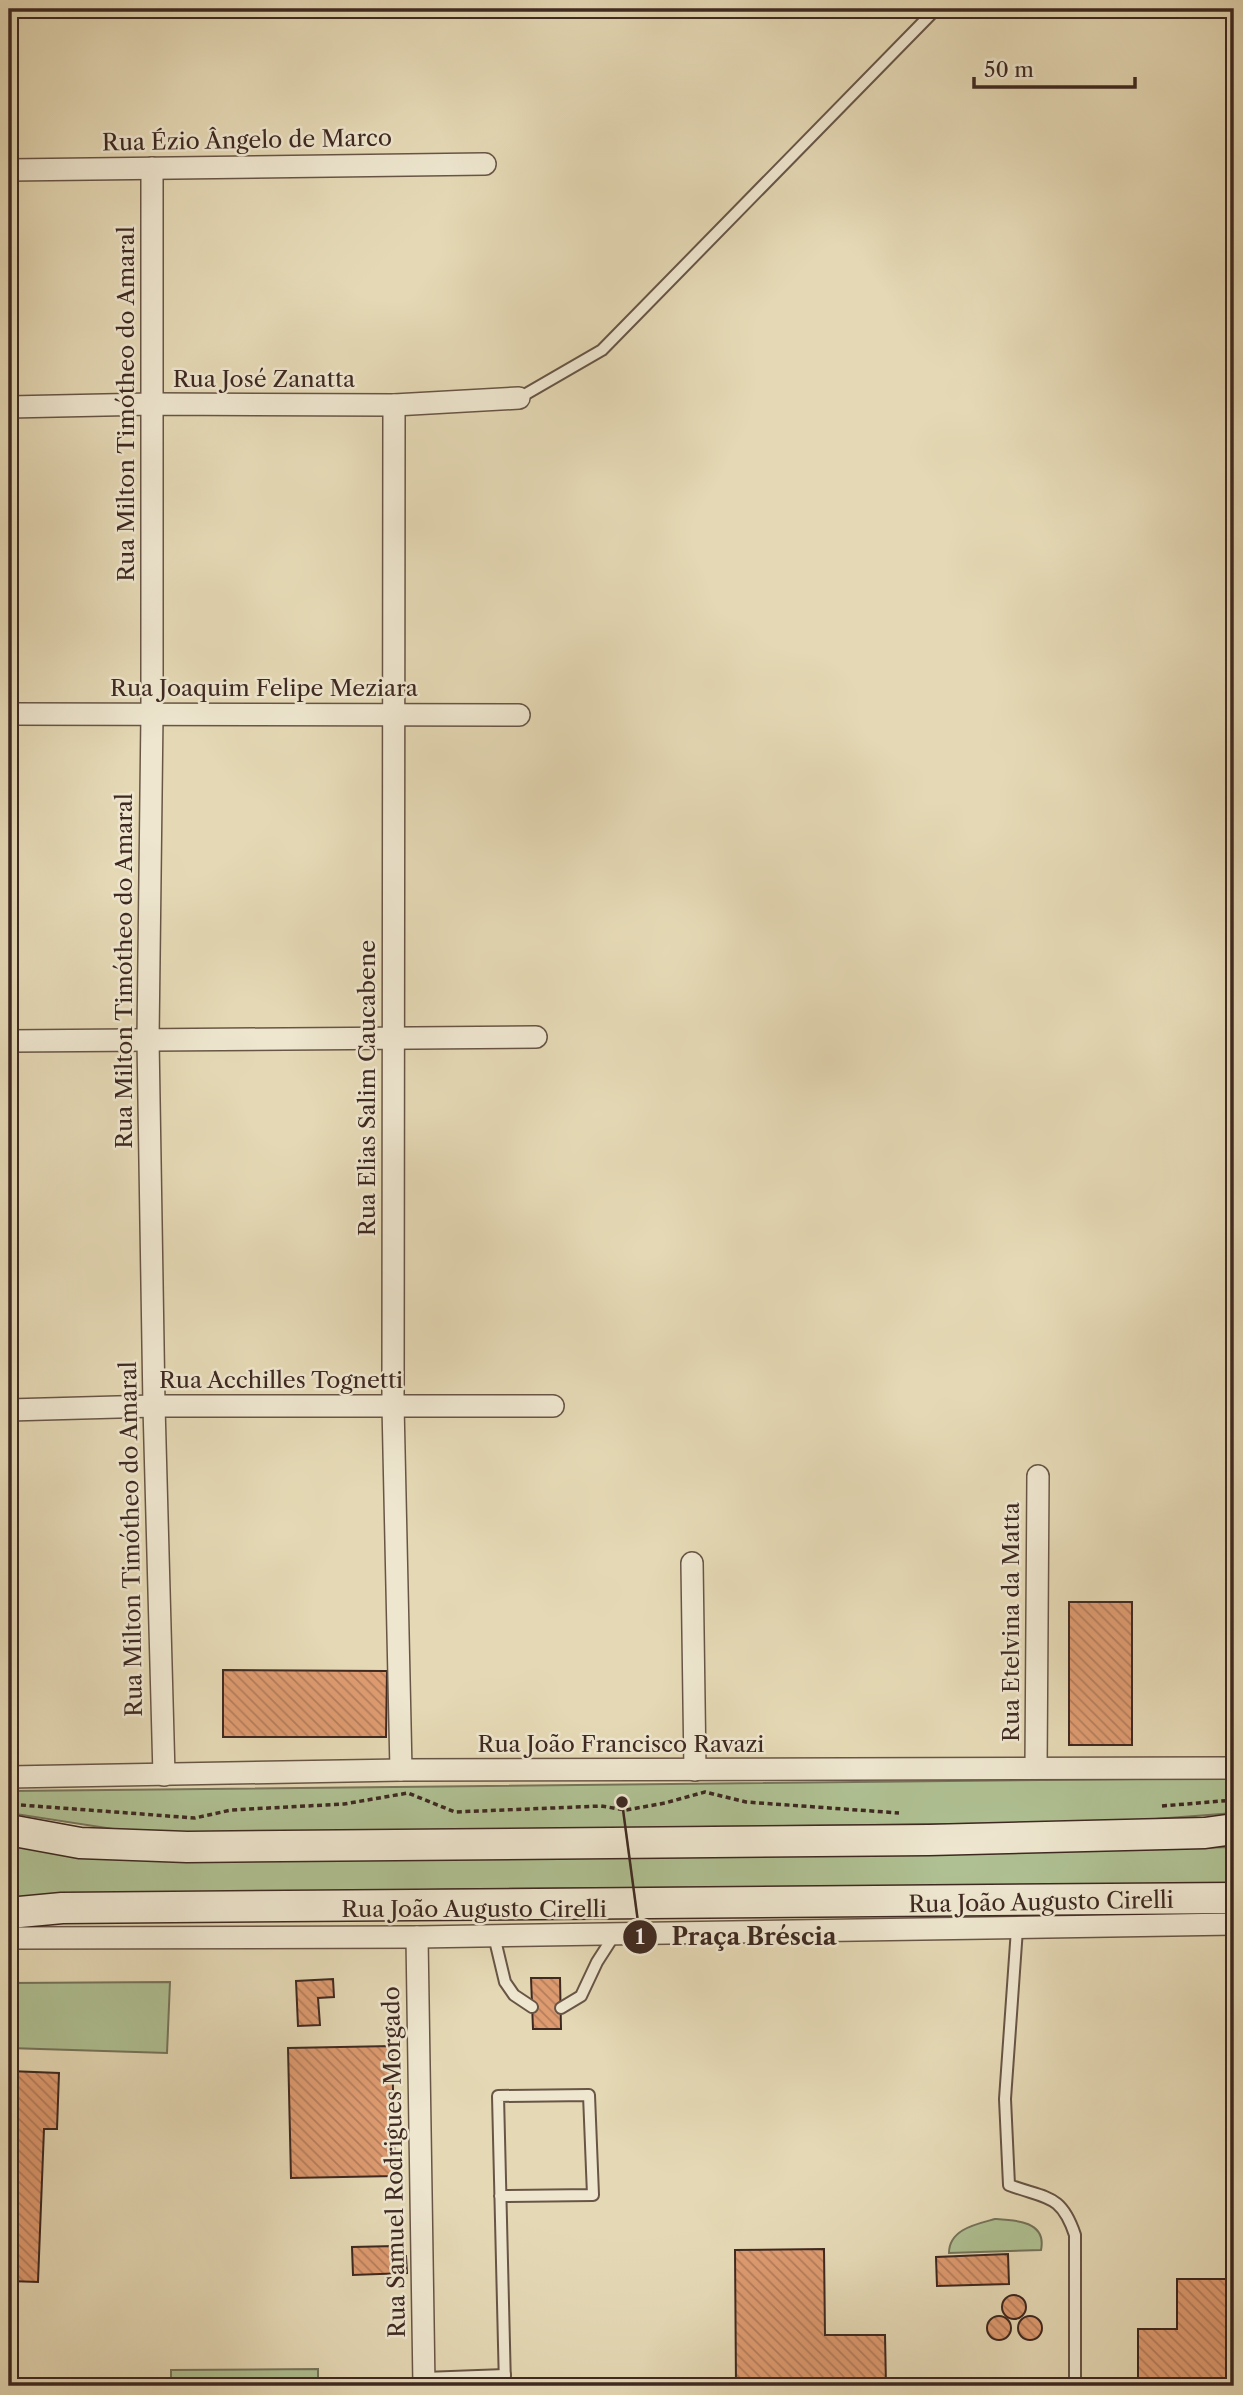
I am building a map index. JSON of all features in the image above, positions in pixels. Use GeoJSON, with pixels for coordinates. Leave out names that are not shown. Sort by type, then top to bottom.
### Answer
{"type":"FeatureCollection","features":[{"type":"Feature","properties":{"kind":"main road"},"geometry":{"type":"LineString","coordinates":[[9,1830],[80,1843],[201,1847],[929,1840],[1205,1833],[1234,1829]]}},
{"type":"Feature","properties":{"kind":"main road"},"geometry":{"type":"LineString","coordinates":[[9,1913],[62,1909],[1234,1898]]}},
{"type":"Feature","properties":{"kind":"street","name":"Rua Ézio Ângelo de Marco"},"geometry":{"type":"LineString","coordinates":[[9,170],[485,164]]}},
{"type":"Feature","properties":{"kind":"street","name":"Rua Milton Timótheo do Amaral"},"geometry":{"type":"LineString","coordinates":[[152,167],[152,714],[148,1039],[164,1775]]}},
{"type":"Feature","properties":{"kind":"street","name":"Rua José Zanatta"},"geometry":{"type":"LineString","coordinates":[[9,407],[152,404],[394,405],[519,398]]}},
{"type":"Feature","properties":{"kind":"street","name":"Rua Elias Salim Caucabene"},"geometry":{"type":"LineString","coordinates":[[394,405],[393,1405],[401,1770]]}},
{"type":"Feature","properties":{"kind":"street","name":"Rua Joaquim Felipe Meziara"},"geometry":{"type":"LineString","coordinates":[[9,714],[519,715]]}},
{"type":"Feature","properties":{"kind":"street"},"geometry":{"type":"LineString","coordinates":[[9,1041],[536,1037]]}},
{"type":"Feature","properties":{"kind":"street","name":"Rua Acchilles Tognetti"},"geometry":{"type":"LineString","coordinates":[[9,1410],[154,1406],[553,1406]]}},
{"type":"Feature","properties":{"kind":"street","name":"Rua Etelvina da Matta"},"geometry":{"type":"LineString","coordinates":[[1036,1768],[1038,1476]]}},
{"type":"Feature","properties":{"kind":"street"},"geometry":{"type":"LineString","coordinates":[[692,1563],[695,1770]]}},
{"type":"Feature","properties":{"kind":"street","name":"Rua João Francisco Ravazi"},"geometry":{"type":"LineString","coordinates":[[9,1777],[401,1770],[1234,1768]]}},
{"type":"Feature","properties":{"kind":"street","name":"Rua João Augusto Cirelli"},"geometry":{"type":"LineString","coordinates":[[9,1938],[418,1937],[1234,1924]]}},
{"type":"Feature","properties":{"kind":"street","name":"Rua Samuel Rodrigues Morgado"},"geometry":{"type":"LineString","coordinates":[[418,1937],[424,2382]]}},
{"type":"Feature","properties":{"kind":"lane"},"geometry":{"type":"LineString","coordinates":[[519,398],[602,350],[936,9]]}},
{"type":"Feature","properties":{"kind":"lane"},"geometry":{"type":"LineString","coordinates":[[1017,1929],[1005,2099],[1009,2185],[1058,2202],[1069,2216],[1075,2235],[1075,2386]]}},
{"type":"Feature","properties":{"kind":"lane"},"geometry":{"type":"LineString","coordinates":[[561,2008],[581,1996],[597,1962],[615,1934]]}},
{"type":"Feature","properties":{"kind":"lane"},"geometry":{"type":"LineString","coordinates":[[494,1936],[505,1982],[513,1995],[532,2007]]}},
{"type":"Feature","properties":{"kind":"lane"},"geometry":{"type":"LineString","coordinates":[[424,2382],[505,2381],[500,2196],[498,2096],[589,2095],[593,2195],[500,2196]]}},
{"type":"Feature","properties":{"kind":"path"},"geometry":{"type":"LineString","coordinates":[[9,1804],[195,1818],[231,1810],[344,1804],[408,1793],[456,1812],[601,1805],[625,1810],[705,1792],[746,1802],[902,1813]]}},
{"type":"Feature","properties":{"kind":"path"},"geometry":{"type":"LineString","coordinates":[[1150,1807],[1234,1800]]}},
{"type":"Feature","properties":{"kind":"green space"},"geometry":{"type":"Polygon","coordinates":[[[1234,1778],[1234,1813],[1116,1822],[184,1833],[113,1829],[9,1813],[9,1791],[1234,1778]]]}},
{"type":"Feature","properties":{"kind":"green space"},"geometry":{"type":"Polygon","coordinates":[[[9,1840],[191,1859],[899,1855],[1234,1847],[1234,1887],[1051,1885],[461,1889],[9,1901],[9,1840]]]}},
{"type":"Feature","properties":{"kind":"green space"},"geometry":{"type":"Polygon","coordinates":[[[170,1982],[167,2053],[9,2048],[9,1983],[170,1982]]]}},
{"type":"Feature","properties":{"kind":"green space"},"geometry":{"type":"Polygon","coordinates":[[[995,2219],[1020,2222],[1034,2228],[1042,2240],[1041,2250],[949,2253],[950,2245],[959,2233],[995,2219]]]}},
{"type":"Feature","properties":{"kind":"green space"},"geometry":{"type":"Polygon","coordinates":[[[318,2369],[318,2386],[171,2386],[171,2370],[318,2369]]]}},
{"type":"Feature","properties":{"kind":"building"},"geometry":{"type":"Polygon","coordinates":[[[1069,1602],[1132,1602],[1132,1745],[1069,1745],[1069,1602]]]}},
{"type":"Feature","properties":{"kind":"building"},"geometry":{"type":"Polygon","coordinates":[[[223,1670],[387,1671],[386,1737],[223,1737],[223,1670]]]}},
{"type":"Feature","properties":{"kind":"building"},"geometry":{"type":"Polygon","coordinates":[[[531,1978],[560,1978],[561,2029],[533,2029],[531,1978]]]}},
{"type":"Feature","properties":{"kind":"building"},"geometry":{"type":"Polygon","coordinates":[[[333,1979],[334,1997],[318,1998],[320,2025],[298,2026],[296,1981],[333,1979]]]}},
{"type":"Feature","properties":{"kind":"building"},"geometry":{"type":"Polygon","coordinates":[[[392,2046],[395,2176],[291,2178],[288,2048],[392,2046]]]}},
{"type":"Feature","properties":{"kind":"building"},"geometry":{"type":"Polygon","coordinates":[[[9,2071],[59,2073],[57,2129],[44,2129],[38,2282],[9,2281],[9,2071]]]}},
{"type":"Feature","properties":{"kind":"building"},"geometry":{"type":"Polygon","coordinates":[[[395,2246],[395,2256],[406,2256],[407,2273],[353,2275],[352,2247],[395,2246]]]}},
{"type":"Feature","properties":{"kind":"building"},"geometry":{"type":"Polygon","coordinates":[[[824,2249],[825,2335],[885,2335],[886,2385],[736,2386],[735,2250],[824,2249]]]}},
{"type":"Feature","properties":{"kind":"building"},"geometry":{"type":"Polygon","coordinates":[[[1008,2254],[1009,2284],[937,2286],[936,2257],[1008,2254]]]}},
{"type":"Feature","properties":{"kind":"building"},"geometry":{"type":"Polygon","coordinates":[[[1177,2279],[1234,2279],[1234,2386],[1138,2386],[1138,2329],[1177,2329],[1177,2279]]]}},
{"type":"Feature","properties":{"kind":"building"},"geometry":{"type":"Polygon","coordinates":[[[1009,2295],[1019,2295],[1026,2302],[1026,2312],[1019,2319],[1009,2319],[1002,2312],[1002,2302],[1009,2295]]]}},
{"type":"Feature","properties":{"kind":"building"},"geometry":{"type":"Polygon","coordinates":[[[994,2316],[1004,2316],[1011,2323],[1011,2333],[1004,2340],[994,2340],[987,2333],[987,2323],[994,2316]]]}},
{"type":"Feature","properties":{"kind":"building"},"geometry":{"type":"Polygon","coordinates":[[[1025,2316],[1035,2316],[1042,2323],[1042,2333],[1035,2340],[1025,2340],[1018,2333],[1018,2323],[1025,2316]]]}},
{"type":"Feature","properties":{"kind":"place","name":"Praça Bréscia"},"geometry":{"type":"Point","coordinates":[622,1802]}}]}
